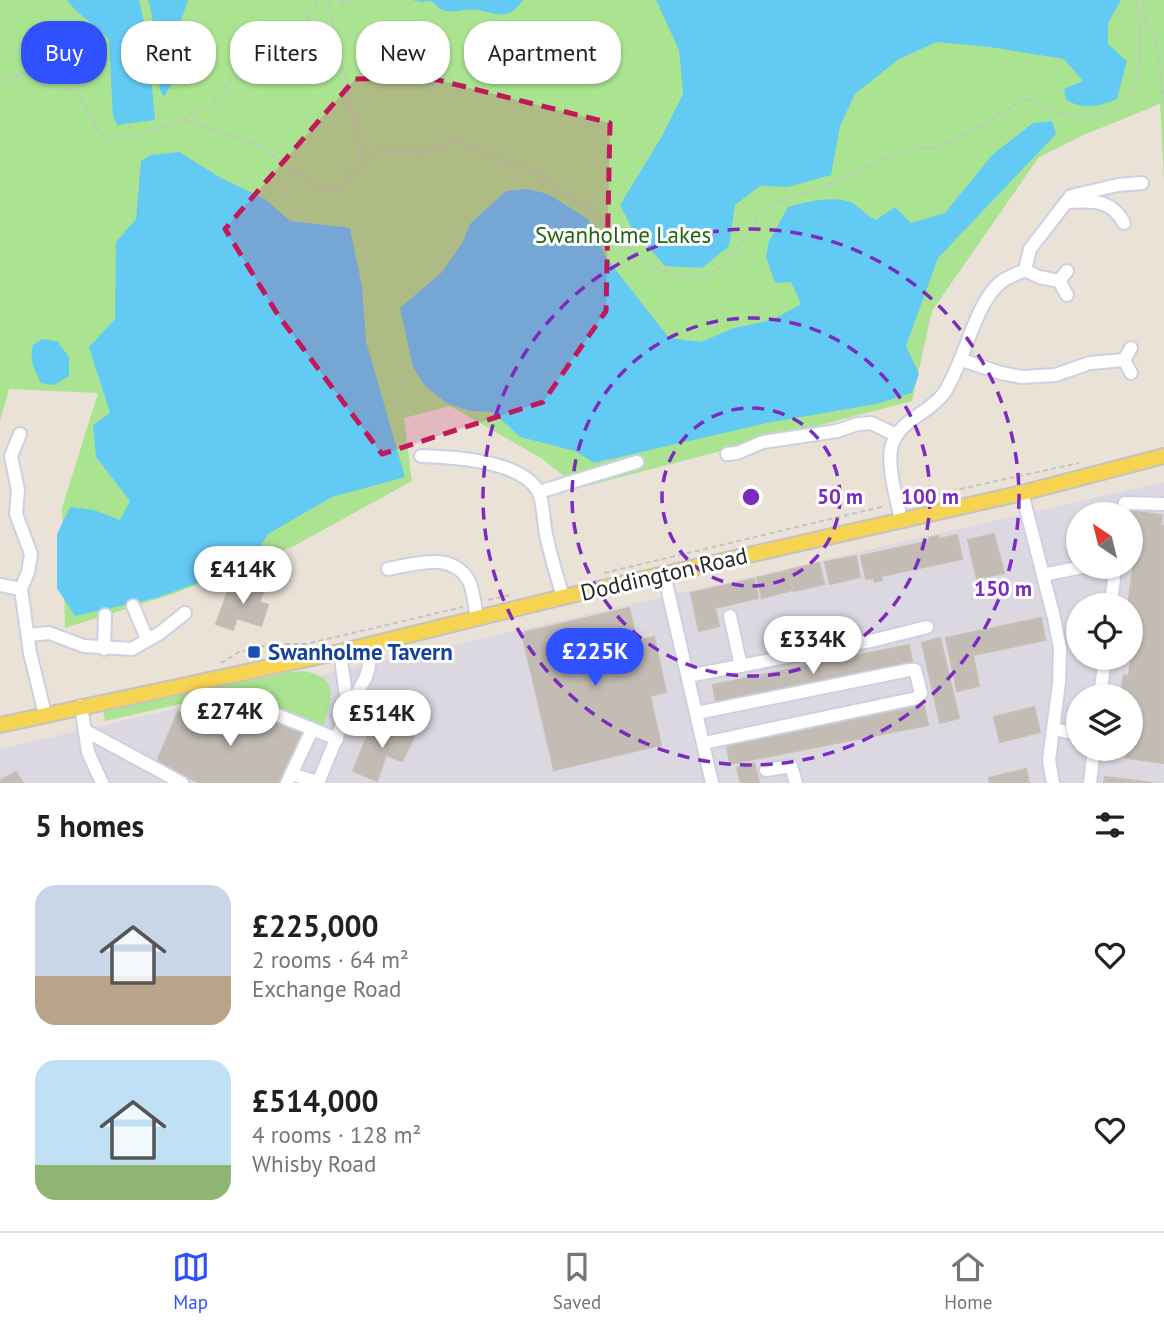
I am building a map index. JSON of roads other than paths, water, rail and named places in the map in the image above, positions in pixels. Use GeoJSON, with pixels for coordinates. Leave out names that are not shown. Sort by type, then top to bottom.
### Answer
{"type":"FeatureCollection","features":[{"type":"Feature","properties":{"kind":"main road","name":"Doddington Road"},"geometry":{"type":"LineString","coordinates":[[0,724],[340,652],[562,597],[1022,493],[1164,456]]}},
{"type":"Feature","properties":{"kind":"street"},"geometry":{"type":"LineString","coordinates":[[1025,270],[1030,249],[1071,196],[1118,185],[1142,183]]}},
{"type":"Feature","properties":{"kind":"street"},"geometry":{"type":"LineString","coordinates":[[1067,202],[1098,201],[1107,204],[1124,223]]}},
{"type":"Feature","properties":{"kind":"street"},"geometry":{"type":"LineString","coordinates":[[1025,270],[1039,277],[1063,276],[1066,295]]}},
{"type":"Feature","properties":{"kind":"street"},"geometry":{"type":"LineString","coordinates":[[901,520],[890,453],[896,435],[945,391],[987,298],[1000,282],[1025,270]]}},
{"type":"Feature","properties":{"kind":"street"},"geometry":{"type":"LineString","coordinates":[[1124,360],[1131,348]]}},
{"type":"Feature","properties":{"kind":"street"},"geometry":{"type":"LineString","coordinates":[[961,360],[1022,377],[1055,375],[1090,363],[1124,360]]}},
{"type":"Feature","properties":{"kind":"street"},"geometry":{"type":"LineString","coordinates":[[1124,360],[1131,373]]}},
{"type":"Feature","properties":{"kind":"street"},"geometry":{"type":"LineString","coordinates":[[727,454],[737,453],[763,442],[836,431],[858,424],[871,424],[896,435]]}},
{"type":"Feature","properties":{"kind":"street"},"geometry":{"type":"LineString","coordinates":[[20,434],[11,456],[18,491],[16,514],[31,554],[21,589],[30,653],[45,714]]}},
{"type":"Feature","properties":{"kind":"street"},"geometry":{"type":"LineString","coordinates":[[421,456],[460,458],[495,464],[526,479],[538,492],[562,597]]}},
{"type":"Feature","properties":{"kind":"street"},"geometry":{"type":"LineString","coordinates":[[538,492],[637,462]]}},
{"type":"Feature","properties":{"kind":"street"},"geometry":{"type":"LineString","coordinates":[[1022,493],[1055,618],[1059,648],[1059,683],[1049,761],[1052,783]]}},
{"type":"Feature","properties":{"kind":"street"},"geometry":{"type":"LineString","coordinates":[[1143,503],[1164,504]]}},
{"type":"Feature","properties":{"kind":"street"},"geometry":{"type":"LineString","coordinates":[[387,569],[426,561],[445,562],[461,570],[470,583],[477,620]]}},
{"type":"Feature","properties":{"kind":"street"},"geometry":{"type":"LineString","coordinates":[[1043,575],[1066,570]]}},
{"type":"Feature","properties":{"kind":"street"},"geometry":{"type":"LineString","coordinates":[[664,574],[712,783]]}},
{"type":"Feature","properties":{"kind":"street"},"geometry":{"type":"LineString","coordinates":[[0,585],[21,589]]}},
{"type":"Feature","properties":{"kind":"street"},"geometry":{"type":"LineString","coordinates":[[132,606],[148,639]]}},
{"type":"Feature","properties":{"kind":"street"},"geometry":{"type":"LineString","coordinates":[[29,635],[49,633],[84,646],[132,649],[160,633],[185,613]]}},
{"type":"Feature","properties":{"kind":"street"},"geometry":{"type":"LineString","coordinates":[[104,649],[105,615]]}},
{"type":"Feature","properties":{"kind":"street"},"geometry":{"type":"LineString","coordinates":[[730,616],[741,666]]}},
{"type":"Feature","properties":{"kind":"street"},"geometry":{"type":"LineString","coordinates":[[688,676],[875,640],[927,627]]}},
{"type":"Feature","properties":{"kind":"street"},"geometry":{"type":"LineString","coordinates":[[312,730],[289,779],[318,783],[348,710],[366,677],[369,666],[367,645]]}},
{"type":"Feature","properties":{"kind":"street"},"geometry":{"type":"LineString","coordinates":[[340,652],[348,710]]}},
{"type":"Feature","properties":{"kind":"street"},"geometry":{"type":"LineString","coordinates":[[697,713],[909,670],[915,670],[921,693],[917,698],[904,701],[704,743]]}},
{"type":"Feature","properties":{"kind":"street"},"geometry":{"type":"LineString","coordinates":[[81,706],[88,752],[102,783]]}},
{"type":"Feature","properties":{"kind":"street"},"geometry":{"type":"LineString","coordinates":[[255,706],[337,739]]}},
{"type":"Feature","properties":{"kind":"street"},"geometry":{"type":"LineString","coordinates":[[1054,729],[1066,732]]}},
{"type":"Feature","properties":{"kind":"street"},"geometry":{"type":"LineString","coordinates":[[86,731],[182,783]]}},
{"type":"Feature","properties":{"kind":"street"},"geometry":{"type":"LineString","coordinates":[[1090,783],[1093,761]]}},
{"type":"Feature","properties":{"kind":"street"},"geometry":{"type":"LineString","coordinates":[[766,770],[792,766],[796,783]]}},
{"type":"Feature","properties":{"kind":"water"},"geometry":{"type":"Polygon","coordinates":[[[67,0],[139,0],[144,21],[121,21],[121,84],[152,84],[155,120],[117,125],[113,116],[107,21],[89,21],[67,0]]]}},
{"type":"Feature","properties":{"kind":"water"},"geometry":{"type":"Polygon","coordinates":[[[148,0],[188,0],[181,21],[153,21],[148,0]]]}},
{"type":"Feature","properties":{"kind":"water"},"geometry":{"type":"Polygon","coordinates":[[[412,0],[523,0],[509,13],[496,14],[478,10],[453,12],[443,10],[432,1],[412,0]]]}},
{"type":"Feature","properties":{"kind":"water"},"geometry":{"type":"Polygon","coordinates":[[[656,0],[1121,0],[1108,23],[1108,44],[1127,61],[1117,99],[1085,106],[1066,100],[1064,89],[1083,81],[1064,59],[937,42],[899,59],[855,94],[840,126],[831,175],[788,187],[760,186],[735,205],[729,246],[702,268],[665,266],[632,229],[620,205],[662,136],[683,94],[679,50],[656,0]]]}},
{"type":"Feature","properties":{"kind":"water"},"geometry":{"type":"Polygon","coordinates":[[[159,84],[171,84],[164,97],[159,84]]]}},
{"type":"Feature","properties":{"kind":"water"},"geometry":{"type":"Polygon","coordinates":[[[1052,121],[1056,134],[938,258],[906,346],[919,374],[912,393],[876,404],[767,423],[594,463],[575,451],[520,437],[493,412],[470,411],[448,404],[426,387],[413,367],[400,308],[442,272],[462,243],[470,224],[506,191],[528,189],[548,194],[588,219],[605,256],[669,338],[701,342],[734,328],[772,320],[801,304],[791,282],[775,283],[766,257],[769,241],[788,207],[830,199],[847,201],[876,220],[895,207],[911,223],[945,213],[992,155],[1033,123],[1052,121]]]}},
{"type":"Feature","properties":{"kind":"water"},"geometry":{"type":"Polygon","coordinates":[[[179,152],[221,178],[265,199],[290,221],[350,228],[362,287],[366,341],[405,477],[332,497],[268,534],[256,553],[203,581],[156,598],[75,616],[57,588],[57,534],[70,507],[94,510],[120,520],[130,501],[96,457],[93,425],[110,413],[89,347],[115,319],[116,242],[136,219],[141,161],[151,155],[179,152]]]}},
{"type":"Feature","properties":{"kind":"water"},"geometry":{"type":"Polygon","coordinates":[[[42,339],[57,341],[69,357],[69,376],[54,385],[41,383],[33,364],[33,345],[42,339]]]}},
{"type":"Feature","properties":{"kind":"place","name":"Swanholme Tavern"},"geometry":{"type":"Point","coordinates":[254,652]}},
{"type":"Feature","properties":{"kind":"park label","name":"Swanholme Lakes"},"geometry":{"type":"Point","coordinates":[623,235]}}]}
